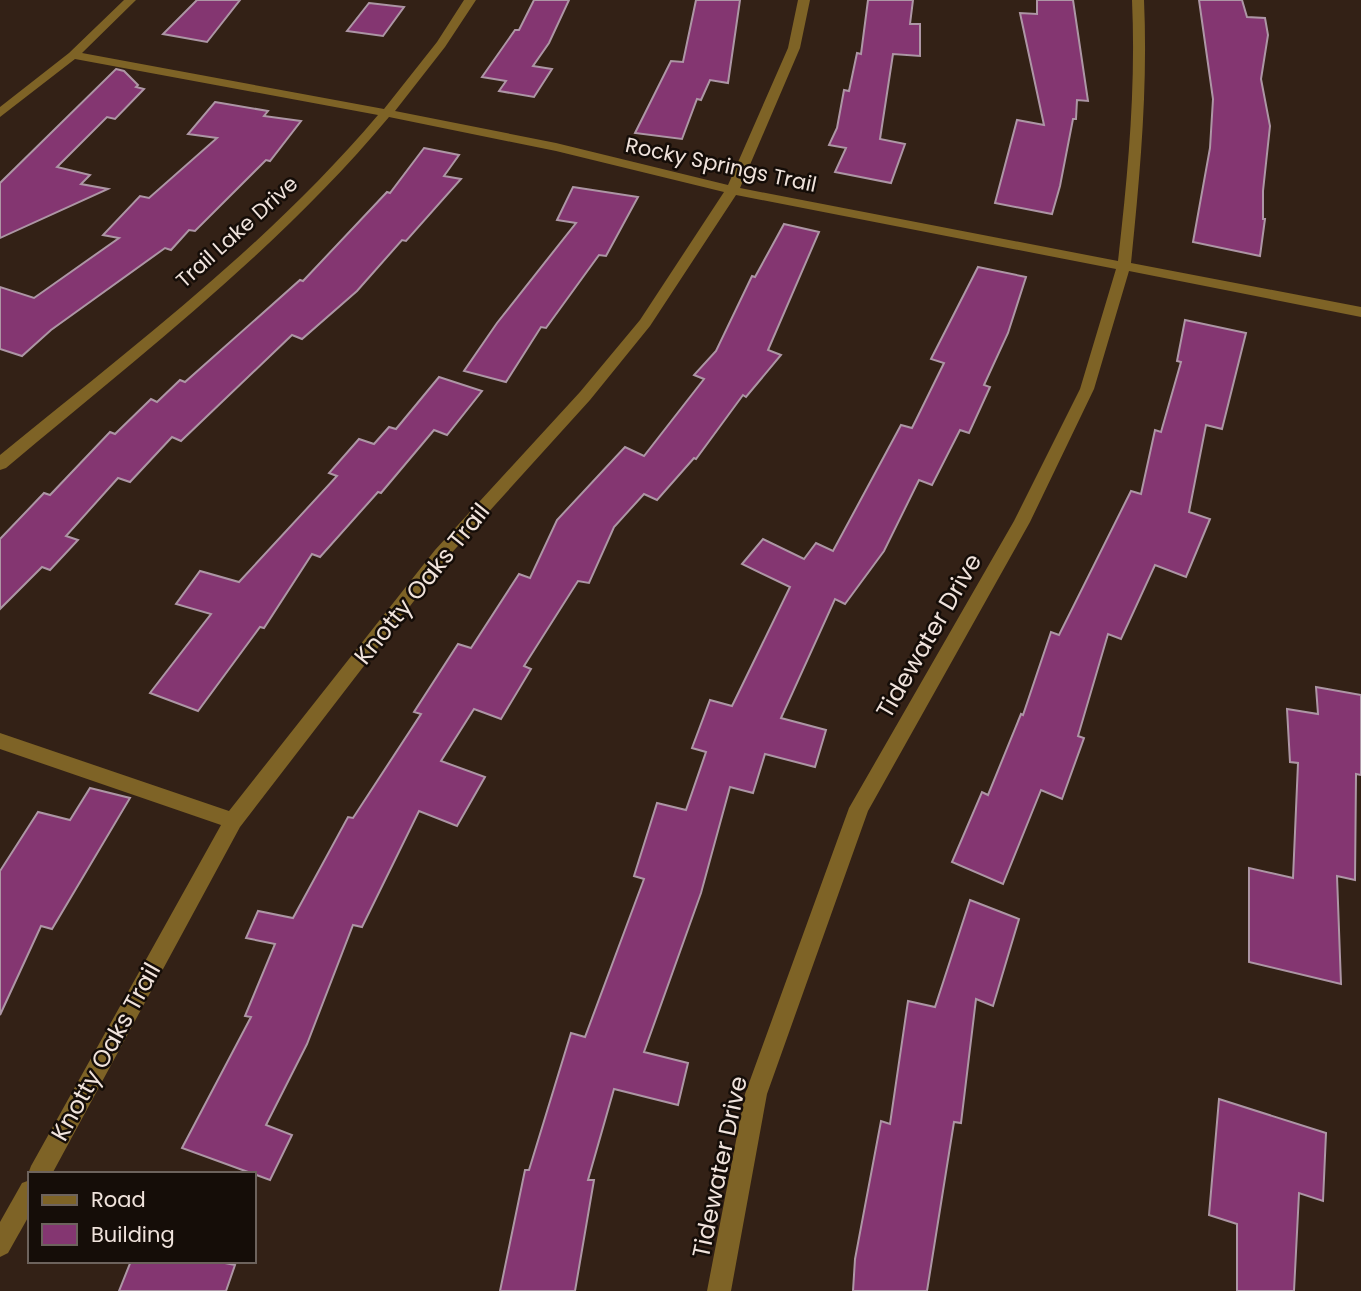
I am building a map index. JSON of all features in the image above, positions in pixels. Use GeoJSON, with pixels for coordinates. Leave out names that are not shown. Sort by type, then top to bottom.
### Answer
{"type":"FeatureCollection","features":[{"type":"Feature","properties":{"kind":"street"},"geometry":{"type":"LineString","coordinates":[[0,113],[73,55],[130,0]]}},
{"type":"Feature","properties":{"kind":"street","name":"Trail Lake Drive"},"geometry":{"type":"LineString","coordinates":[[0,464],[214,285],[324,183],[388,113],[456,26],[470,0]]}},
{"type":"Feature","properties":{"kind":"street","name":"Knotty Oaks Trail"},"geometry":{"type":"LineString","coordinates":[[40,1172],[233,821],[441,554],[585,396],[645,323],[732,190],[794,48],[804,0]]}},
{"type":"Feature","properties":{"kind":"street","name":"Tidewater Drive"},"geometry":{"type":"LineString","coordinates":[[719,1291],[756,1094],[859,808],[1022,522],[1087,389],[1124,265],[1138,139],[1138,0]]}},
{"type":"Feature","properties":{"kind":"street","name":"Rocky Springs Trail"},"geometry":{"type":"LineString","coordinates":[[73,55],[388,113],[556,148],[732,190],[1361,312]]}},
{"type":"Feature","properties":{"kind":"street"},"geometry":{"type":"LineString","coordinates":[[0,740],[233,821]]}},
{"type":"Feature","properties":{"kind":"street"},"geometry":{"type":"LineString","coordinates":[[0,1245],[28,1195]]}},
{"type":"Feature","properties":{"kind":"building"},"geometry":{"type":"Polygon","coordinates":[[[197,0],[240,0],[207,42],[163,34],[197,0]]]}},
{"type":"Feature","properties":{"kind":"building"},"geometry":{"type":"Polygon","coordinates":[[[534,0],[569,0],[549,43],[533,66],[552,69],[534,97],[499,91],[506,81],[482,77],[515,30],[519,30],[534,0]]]}},
{"type":"Feature","properties":{"kind":"building"},"geometry":{"type":"Polygon","coordinates":[[[696,0],[740,0],[728,83],[710,80],[701,100],[697,99],[682,139],[635,133],[671,61],[683,62],[696,0]]]}},
{"type":"Feature","properties":{"kind":"building"},"geometry":{"type":"Polygon","coordinates":[[[868,0],[913,0],[910,24],[920,24],[920,56],[893,54],[880,139],[905,144],[891,183],[835,172],[846,148],[829,145],[837,128],[844,90],[849,91],[857,53],[861,54],[868,0]]]}},
{"type":"Feature","properties":{"kind":"building"},"geometry":{"type":"Polygon","coordinates":[[[1037,0],[1073,0],[1088,101],[1077,100],[1076,119],[1073,119],[1052,214],[995,203],[1017,120],[1044,125],[1020,13],[1037,14],[1037,0]]]}},
{"type":"Feature","properties":{"kind":"building"},"geometry":{"type":"Polygon","coordinates":[[[1199,0],[1242,0],[1247,17],[1265,18],[1268,35],[1261,79],[1270,126],[1263,191],[1265,219],[1260,256],[1193,242],[1210,148],[1213,99],[1199,0]]]}},
{"type":"Feature","properties":{"kind":"building"},"geometry":{"type":"Polygon","coordinates":[[[369,3],[404,7],[383,36],[347,31],[369,3]]]}},
{"type":"Feature","properties":{"kind":"building"},"geometry":{"type":"Polygon","coordinates":[[[116,69],[124,71],[138,85],[136,87],[144,89],[115,119],[107,117],[57,167],[90,175],[81,184],[108,189],[0,238],[0,183],[116,69]]]}},
{"type":"Feature","properties":{"kind":"building"},"geometry":{"type":"Polygon","coordinates":[[[215,102],[268,111],[264,116],[301,121],[270,161],[266,160],[195,231],[189,230],[171,250],[165,248],[51,330],[22,356],[0,349],[0,287],[34,298],[119,238],[103,235],[140,196],[149,198],[217,138],[188,134],[215,102]]]}},
{"type":"Feature","properties":{"kind":"building"},"geometry":{"type":"Polygon","coordinates":[[[424,148],[459,155],[444,176],[461,179],[406,241],[402,240],[357,291],[302,339],[292,335],[181,441],[172,437],[130,482],[118,478],[66,536],[78,540],[50,570],[42,567],[0,609],[0,539],[44,493],[50,495],[110,432],[115,434],[151,399],[157,402],[180,380],[185,382],[300,280],[303,281],[387,192],[390,193],[424,148]]]}},
{"type":"Feature","properties":{"kind":"building"},"geometry":{"type":"Polygon","coordinates":[[[573,187],[638,197],[606,256],[599,255],[546,328],[541,327],[506,382],[464,371],[497,323],[576,223],[557,220],[573,187]]]}},
{"type":"Feature","properties":{"kind":"building"},"geometry":{"type":"Polygon","coordinates":[[[784,224],[819,232],[768,350],[781,355],[746,397],[743,395],[696,459],[694,458],[657,500],[644,494],[614,527],[589,583],[578,581],[524,666],[531,669],[501,719],[474,709],[441,761],[485,777],[457,826],[419,811],[362,927],[353,925],[307,1044],[266,1125],[292,1135],[270,1180],[256,1175],[256,1172],[248,1172],[182,1148],[251,1017],[245,1016],[275,944],[246,938],[258,911],[293,918],[348,817],[353,818],[421,714],[414,712],[458,644],[471,648],[519,574],[530,578],[557,520],[625,447],[644,456],[704,379],[694,375],[716,351],[752,276],[755,277],[784,224]]]}},
{"type":"Feature","properties":{"kind":"building"},"geometry":{"type":"Polygon","coordinates":[[[978,267],[1026,277],[1008,333],[984,385],[990,387],[969,433],[960,430],[932,485],[919,480],[884,551],[845,604],[835,599],[781,718],[826,730],[815,767],[765,754],[753,793],[730,787],[701,893],[644,1052],[688,1063],[678,1105],[614,1089],[588,1180],[594,1180],[575,1291],[500,1291],[525,1170],[529,1170],[571,1033],[585,1037],[644,879],[634,876],[657,803],[686,810],[706,752],[692,748],[710,700],[732,706],[790,587],[742,564],[763,539],[804,559],[816,543],[833,551],[901,425],[912,428],[944,363],[931,359],[978,267]]]}},
{"type":"Feature","properties":{"kind":"building"},"geometry":{"type":"Polygon","coordinates":[[[1185,320],[1246,333],[1222,429],[1206,425],[1189,512],[1210,519],[1186,577],[1155,565],[1121,639],[1108,634],[1078,736],[1084,738],[1062,799],[1041,790],[1003,884],[952,862],[982,792],[988,795],[1021,714],[1023,715],[1051,632],[1059,635],[1131,491],[1141,494],[1155,430],[1161,432],[1181,362],[1177,361],[1185,320]]]}},
{"type":"Feature","properties":{"kind":"building"},"geometry":{"type":"Polygon","coordinates":[[[439,377],[482,391],[447,435],[434,430],[381,493],[378,492],[320,557],[312,554],[264,628],[260,627],[198,711],[150,693],[211,614],[176,604],[200,571],[239,582],[337,476],[329,473],[359,439],[374,444],[389,427],[396,429],[439,377]]]}},
{"type":"Feature","properties":{"kind":"building"},"geometry":{"type":"Polygon","coordinates":[[[1316,687],[1361,695],[1361,775],[1356,774],[1355,880],[1337,876],[1341,984],[1249,962],[1249,868],[1293,878],[1298,763],[1290,762],[1287,709],[1318,714],[1316,687]]]}},
{"type":"Feature","properties":{"kind":"building"},"geometry":{"type":"Polygon","coordinates":[[[90,788],[130,798],[52,929],[41,926],[0,1015],[0,871],[38,812],[70,820],[90,788]]]}},
{"type":"Feature","properties":{"kind":"building"},"geometry":{"type":"Polygon","coordinates":[[[970,900],[1019,919],[993,1006],[976,999],[961,1123],[954,1122],[927,1291],[853,1291],[855,1259],[881,1121],[890,1124],[908,1001],[935,1007],[970,900]]]}},
{"type":"Feature","properties":{"kind":"building"},"geometry":{"type":"Polygon","coordinates":[[[1219,1099],[1326,1133],[1323,1201],[1299,1193],[1294,1291],[1237,1291],[1237,1224],[1209,1215],[1219,1099]]]}},
{"type":"Feature","properties":{"kind":"building"},"geometry":{"type":"Polygon","coordinates":[[[130,1263],[235,1265],[226,1291],[119,1291],[130,1263]]]}}]}
